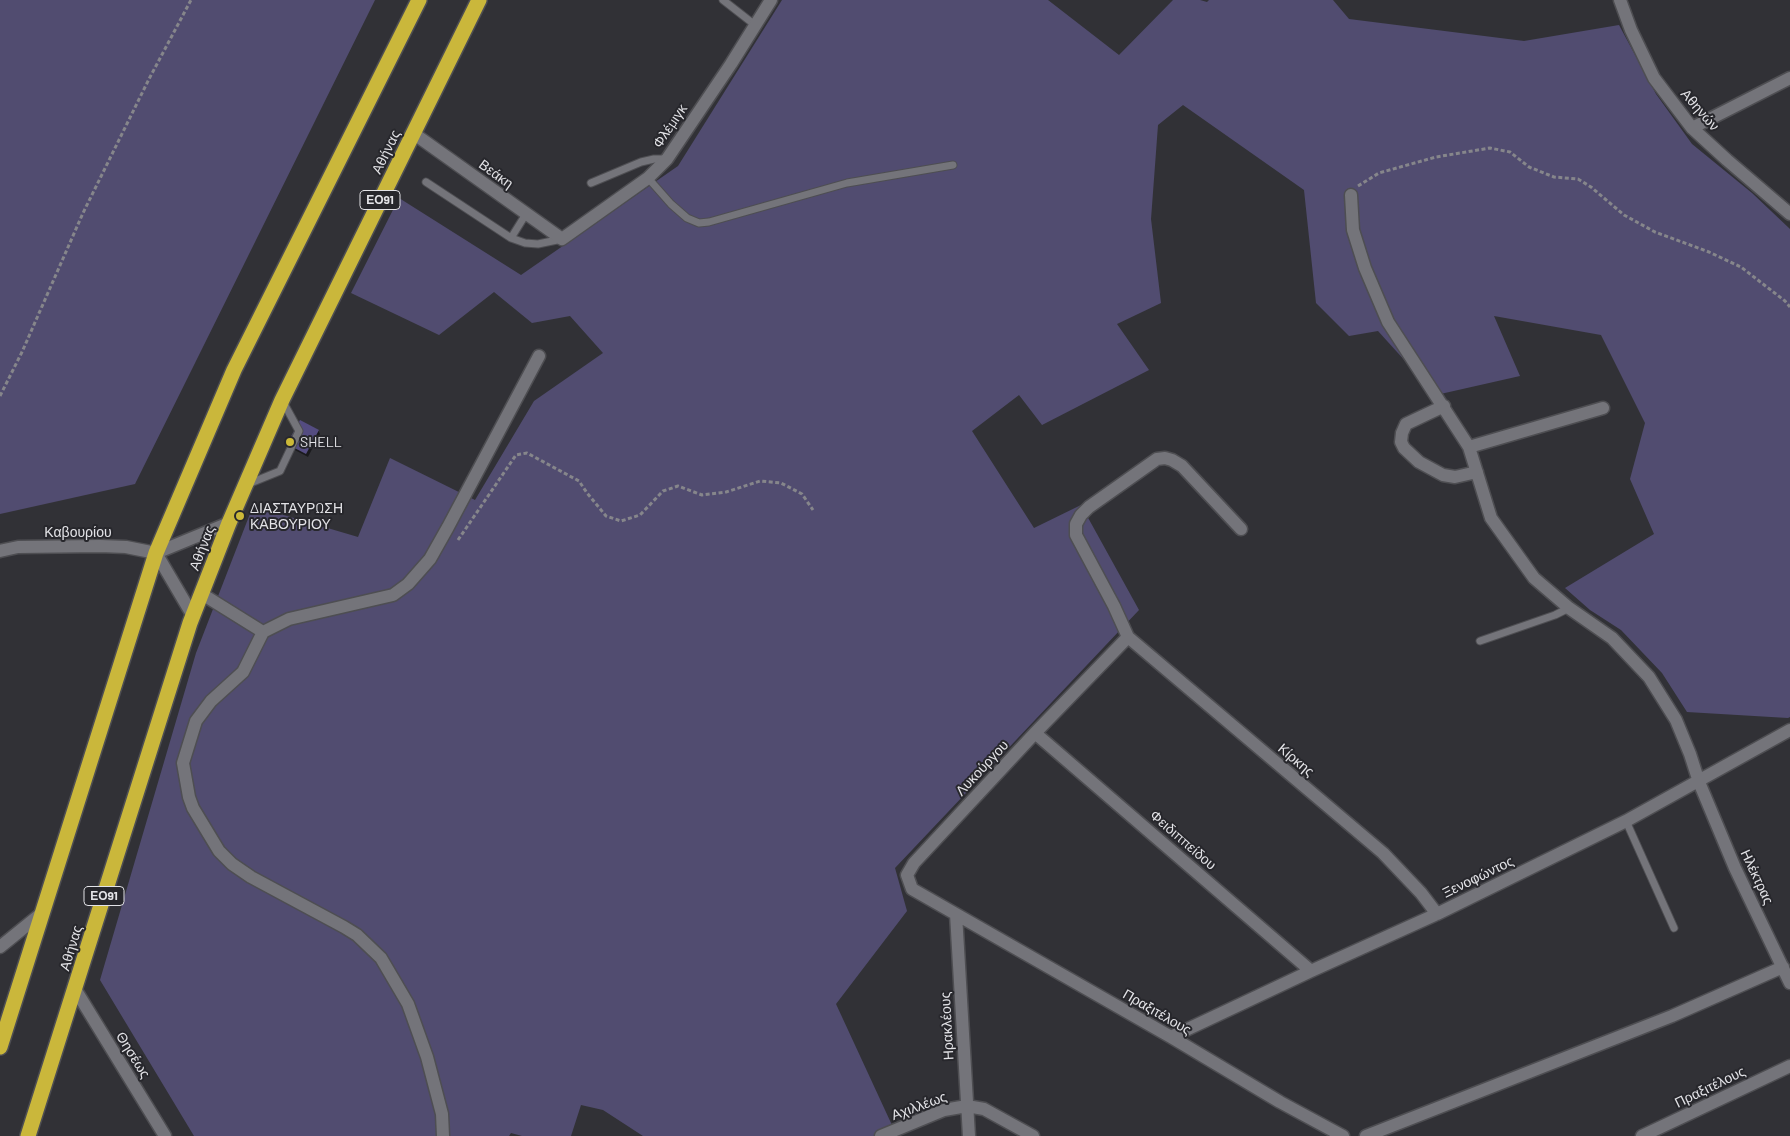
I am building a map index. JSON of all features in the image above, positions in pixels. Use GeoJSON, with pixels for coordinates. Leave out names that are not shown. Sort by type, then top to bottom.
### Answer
{"type":"FeatureCollection","features":[{"type":"Feature","properties":{"kind":"highway"},"geometry":{"type":"LineString","coordinates":[[0,1047],[156,553],[234,370],[419,0]]}},
{"type":"Feature","properties":{"kind":"highway","name":"Αθήνας"},"geometry":{"type":"LineString","coordinates":[[28,1136],[193,616],[229,523],[282,400],[479,0]]}},
{"type":"Feature","properties":{"kind":"street","name":"Φλέμιγκ"},"geometry":{"type":"LineString","coordinates":[[562,239],[648,178],[667,159],[731,64],[771,0]]}},
{"type":"Feature","properties":{"kind":"street","name":"Αθηνών"},"geometry":{"type":"LineString","coordinates":[[1620,0],[1631,30],[1654,78],[1692,128],[1790,214]]}},
{"type":"Feature","properties":{"kind":"street"},"geometry":{"type":"LineString","coordinates":[[1692,128],[1790,78]]}},
{"type":"Feature","properties":{"kind":"street","name":"Βεάκη"},"geometry":{"type":"LineString","coordinates":[[413,133],[562,239]]}},
{"type":"Feature","properties":{"kind":"street","name":"Ηλέκτρας"},"geometry":{"type":"LineString","coordinates":[[1351,195],[1353,230],[1368,277],[1388,322],[1469,447],[1491,518],[1534,578],[1569,608],[1612,638],[1649,677],[1676,720],[1699,782],[1735,868],[1790,983]]}},
{"type":"Feature","properties":{"kind":"street"},"geometry":{"type":"LineString","coordinates":[[443,1136],[442,1114],[428,1057],[408,1004],[381,958],[351,931],[251,877],[232,864],[219,851],[193,808],[189,797],[183,763],[196,721],[211,701],[243,672],[263,632],[289,619],[393,594],[408,584],[430,559],[539,356]]}},
{"type":"Feature","properties":{"kind":"street"},"geometry":{"type":"LineString","coordinates":[[1444,406],[1406,424],[1401,442],[1404,448],[1419,462],[1443,475],[1455,477],[1477,472]]}},
{"type":"Feature","properties":{"kind":"street"},"geometry":{"type":"LineString","coordinates":[[1469,447],[1603,408]]}},
{"type":"Feature","properties":{"kind":"street"},"geometry":{"type":"LineString","coordinates":[[1128,637],[1114,606],[1076,535],[1076,524],[1089,507],[1156,459],[1165,458],[1182,466],[1241,529]]}},
{"type":"Feature","properties":{"kind":"street"},"geometry":{"type":"LineString","coordinates":[[193,616],[156,553],[229,523]]}},
{"type":"Feature","properties":{"kind":"street","name":"Καβουρίου"},"geometry":{"type":"LineString","coordinates":[[0,551],[18,547],[100,546],[126,547],[156,553]]}},
{"type":"Feature","properties":{"kind":"street"},"geometry":{"type":"LineString","coordinates":[[202,594],[263,632]]}},
{"type":"Feature","properties":{"kind":"street","name":"Λυκούργου"},"geometry":{"type":"LineString","coordinates":[[956,914],[912,889],[907,875],[914,862],[1128,637]]}},
{"type":"Feature","properties":{"kind":"street","name":"Κίρκης"},"geometry":{"type":"LineString","coordinates":[[1128,637],[1383,853],[1421,893],[1437,914]]}},
{"type":"Feature","properties":{"kind":"street","name":"Ξενοφώντος"},"geometry":{"type":"LineString","coordinates":[[1171,1037],[1437,914],[1626,821],[1790,730]]}},
{"type":"Feature","properties":{"kind":"street","name":"Φειδιππείδου"},"geometry":{"type":"LineString","coordinates":[[1035,733],[1311,971]]}},
{"type":"Feature","properties":{"kind":"street"},"geometry":{"type":"LineString","coordinates":[[0,947],[42,913]]}},
{"type":"Feature","properties":{"kind":"street","name":"Πραξιτέλους"},"geometry":{"type":"LineString","coordinates":[[956,914],[1171,1037],[1280,1102],[1343,1136]]}},
{"type":"Feature","properties":{"kind":"street","name":"Ηρακλέους"},"geometry":{"type":"LineString","coordinates":[[956,914],[969,1136]]}},
{"type":"Feature","properties":{"kind":"street"},"geometry":{"type":"LineString","coordinates":[[1366,1136],[1672,1016],[1782,967]]}},
{"type":"Feature","properties":{"kind":"street","name":"Θησέως"},"geometry":{"type":"LineString","coordinates":[[74,989],[165,1136]]}},
{"type":"Feature","properties":{"kind":"street","name":"Πραξιτέλους"},"geometry":{"type":"LineString","coordinates":[[1642,1136],[1669,1131],[1790,1066]]}},
{"type":"Feature","properties":{"kind":"street"},"geometry":{"type":"LineString","coordinates":[[967,1106],[984,1109],[1033,1136]]}},
{"type":"Feature","properties":{"kind":"street","name":"Αχιλλέως"},"geometry":{"type":"LineString","coordinates":[[880,1136],[944,1110],[967,1106]]}},
{"type":"Feature","properties":{"kind":"lane"},"geometry":{"type":"LineString","coordinates":[[723,0],[755,25]]}},
{"type":"Feature","properties":{"kind":"lane"},"geometry":{"type":"LineString","coordinates":[[590,183],[641,162],[667,159]]}},
{"type":"Feature","properties":{"kind":"lane"},"geometry":{"type":"LineString","coordinates":[[648,178],[671,204],[687,218],[699,223],[709,222],[847,183],[953,165]]}},
{"type":"Feature","properties":{"kind":"lane"},"geometry":{"type":"LineString","coordinates":[[426,182],[511,238],[526,243],[538,244],[562,239]]}},
{"type":"Feature","properties":{"kind":"lane"},"geometry":{"type":"LineString","coordinates":[[511,238],[526,214]]}},
{"type":"Feature","properties":{"kind":"lane"},"geometry":{"type":"LineString","coordinates":[[245,485],[280,471],[299,431],[282,400]]}},
{"type":"Feature","properties":{"kind":"lane"},"geometry":{"type":"LineString","coordinates":[[1480,641],[1555,615],[1569,608]]}},
{"type":"Feature","properties":{"kind":"lane"},"geometry":{"type":"LineString","coordinates":[[1626,821],[1674,928]]}},
{"type":"Feature","properties":{"kind":"path"},"geometry":{"type":"LineString","coordinates":[[0,396],[22,352],[83,213],[149,79],[191,0]]}},
{"type":"Feature","properties":{"kind":"path"},"geometry":{"type":"LineString","coordinates":[[1351,195],[1360,184],[1379,173],[1436,157],[1490,148],[1510,152],[1529,167],[1554,177],[1578,178],[1624,215],[1655,232],[1709,252],[1741,267],[1790,307]]}},
{"type":"Feature","properties":{"kind":"path"},"geometry":{"type":"LineString","coordinates":[[453,546],[478,513],[516,455],[527,454],[579,480],[606,516],[621,521],[640,515],[663,491],[678,486],[702,495],[726,492],[760,481],[781,484],[802,494],[813,510]]}},
{"type":"Feature","properties":{"kind":"shaded area"},"geometry":{"type":"Polygon","coordinates":[[[0,0],[375,0],[135,484],[0,514],[0,0]]]}},
{"type":"Feature","properties":{"kind":"shaded area"},"geometry":{"type":"Polygon","coordinates":[[[782,0],[1048,0],[1119,55],[1173,0],[1200,0],[1207,2],[1209,0],[1333,0],[1349,19],[1524,41],[1619,25],[1656,94],[1692,144],[1752,193],[1790,229],[1790,717],[1687,712],[1662,673],[1621,630],[1590,610],[1565,588],[1654,534],[1630,479],[1645,423],[1601,335],[1494,316],[1520,376],[1436,395],[1378,331],[1349,336],[1316,303],[1304,190],[1183,105],[1158,125],[1151,219],[1161,303],[1117,324],[1149,370],[1042,425],[1019,395],[972,431],[1034,528],[1081,505],[1139,610],[895,868],[907,911],[836,1004],[897,1136],[643,1136],[603,1110],[581,1105],[571,1136],[522,1136],[511,1133],[509,1136],[194,1136],[100,980],[196,653],[253,506],[358,537],[390,458],[475,500],[534,401],[603,353],[570,316],[532,323],[494,292],[439,335],[351,293],[399,198],[521,275],[678,166],[782,0]]]}},
{"type":"Feature","properties":{"kind":"building"},"geometry":{"type":"Polygon","coordinates":[[[300,420],[319,430],[306,454],[287,444],[300,420]]]}},
{"type":"Feature","properties":{"kind":"place","name":"SHELL"},"geometry":{"type":"Point","coordinates":[290,442]}},
{"type":"Feature","properties":{"kind":"place","name":"ΔΙΑΣΤΑΥΡΩΣΗ ΚΑΒΟΥΡΙΟΥ"},"geometry":{"type":"Point","coordinates":[240,516]}}]}
